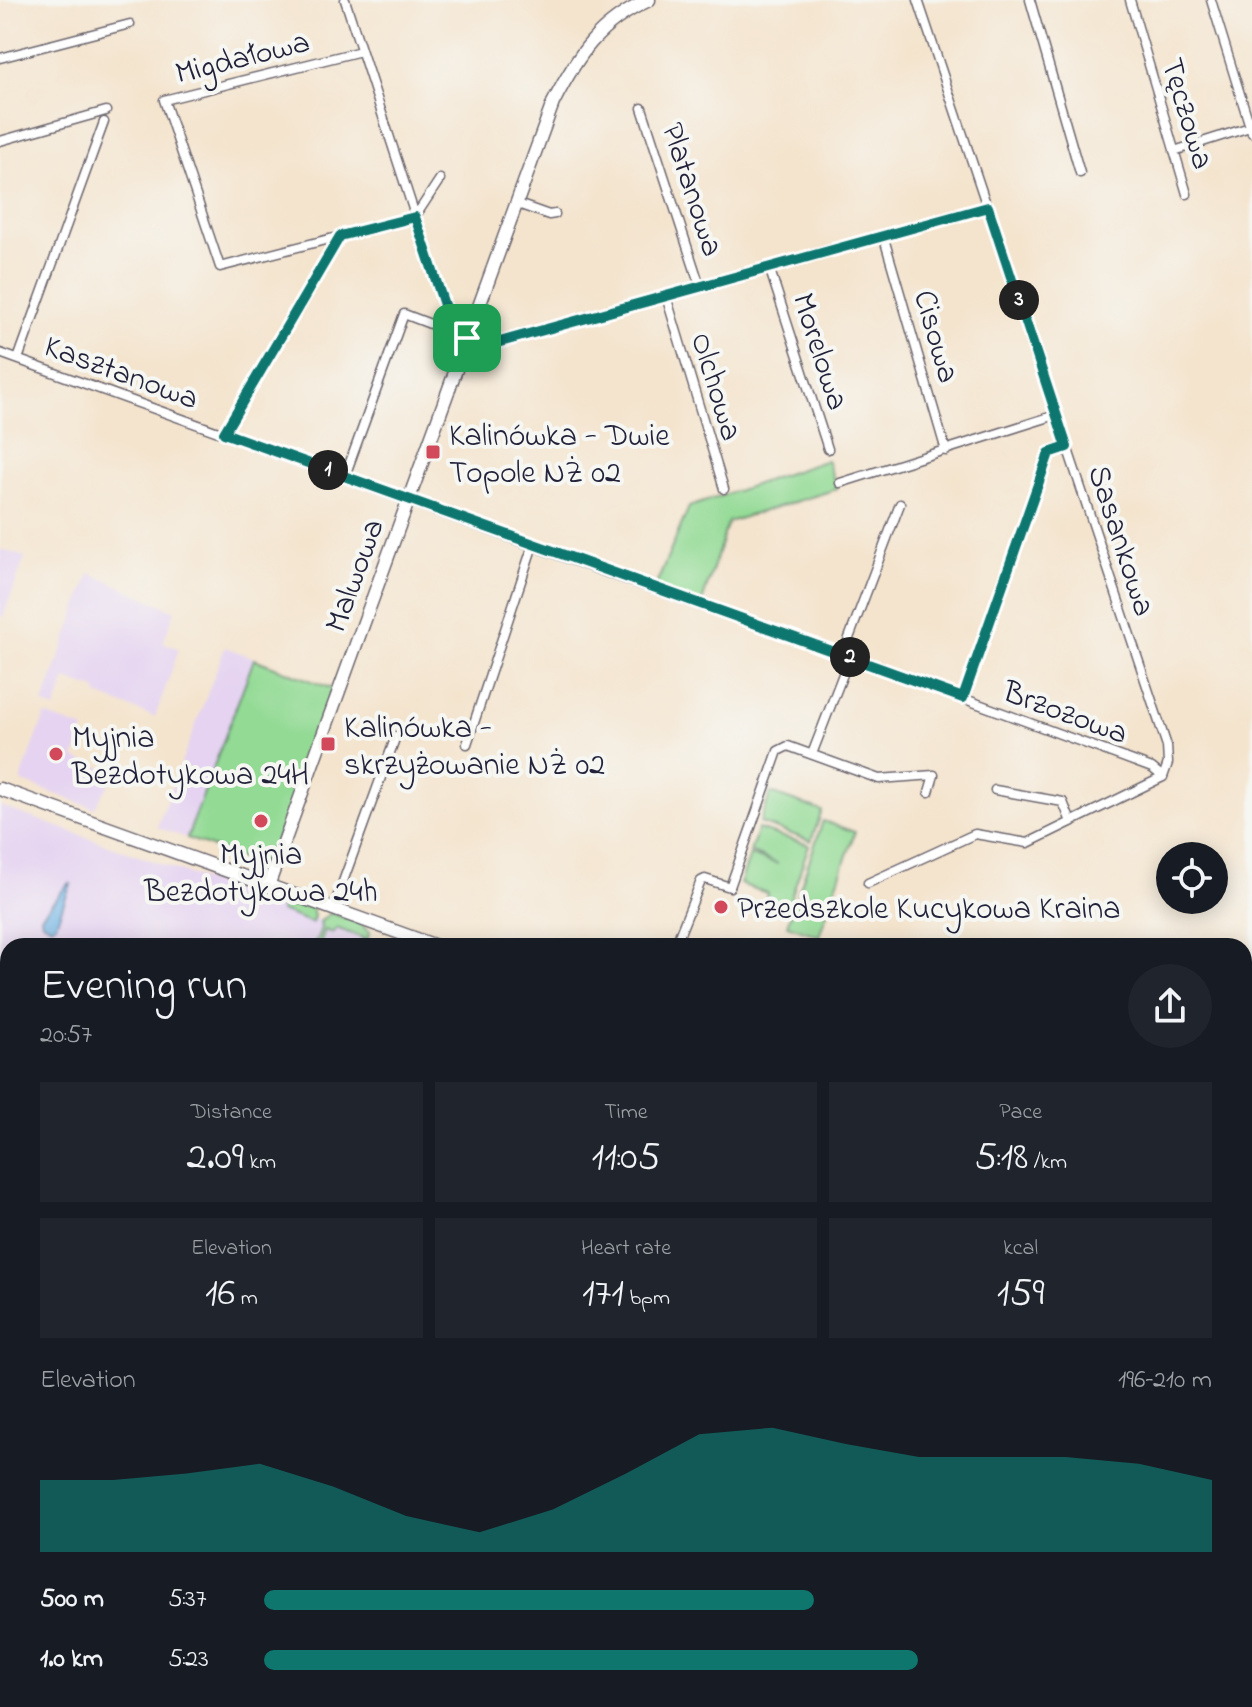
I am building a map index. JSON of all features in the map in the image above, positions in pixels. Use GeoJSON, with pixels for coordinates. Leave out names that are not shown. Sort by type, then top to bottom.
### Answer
{"type":"FeatureCollection","features":[{"type":"Feature","properties":{"kind":"street"},"geometry":{"type":"LineString","coordinates":[[345,0],[453,332]]}},
{"type":"Feature","properties":{"kind":"street","name":"Malwowa"},"geometry":{"type":"LineString","coordinates":[[268,886],[553,103],[577,58],[607,26],[649,0]]}},
{"type":"Feature","properties":{"kind":"street","name":"Sasankowa"},"geometry":{"type":"LineString","coordinates":[[918,0],[1167,746],[1168,763],[1163,777]]}},
{"type":"Feature","properties":{"kind":"street"},"geometry":{"type":"LineString","coordinates":[[1030,0],[1080,173]]}},
{"type":"Feature","properties":{"kind":"street","name":"Tęczowa"},"geometry":{"type":"LineString","coordinates":[[1130,0],[1187,194]]}},
{"type":"Feature","properties":{"kind":"street"},"geometry":{"type":"LineString","coordinates":[[1174,151],[1251,130],[1211,0]]}},
{"type":"Feature","properties":{"kind":"street"},"geometry":{"type":"LineString","coordinates":[[0,58],[130,24]]}},
{"type":"Feature","properties":{"kind":"street","name":"Migdałowa"},"geometry":{"type":"LineString","coordinates":[[340,236],[220,267],[164,100],[361,51]]}},
{"type":"Feature","properties":{"kind":"street","name":"Platanowa"},"geometry":{"type":"LineString","coordinates":[[642,108],[700,286]]}},
{"type":"Feature","properties":{"kind":"street"},"geometry":{"type":"LineString","coordinates":[[0,141],[106,111]]}},
{"type":"Feature","properties":{"kind":"street"},"geometry":{"type":"LineString","coordinates":[[18,359],[104,122]]}},
{"type":"Feature","properties":{"kind":"street"},"geometry":{"type":"LineString","coordinates":[[224,433],[340,236],[415,217],[440,179]]}},
{"type":"Feature","properties":{"kind":"street"},"geometry":{"type":"LineString","coordinates":[[515,203],[549,215],[555,214]]}},
{"type":"Feature","properties":{"kind":"street"},"geometry":{"type":"LineString","coordinates":[[345,476],[404,314],[453,332],[465,343],[481,349],[988,207]]}},
{"type":"Feature","properties":{"kind":"street","name":"Cisowa"},"geometry":{"type":"LineString","coordinates":[[883,235],[946,451]]}},
{"type":"Feature","properties":{"kind":"street","name":"Morelowa"},"geometry":{"type":"LineString","coordinates":[[769,267],[828,449]]}},
{"type":"Feature","properties":{"kind":"street","name":"Olchowa"},"geometry":{"type":"LineString","coordinates":[[666,296],[724,489]]}},
{"type":"Feature","properties":{"kind":"street","name":"Kasztanowa"},"geometry":{"type":"LineString","coordinates":[[0,353],[408,499]]}},
{"type":"Feature","properties":{"kind":"street"},"geometry":{"type":"LineString","coordinates":[[840,483],[1056,415]]}},
{"type":"Feature","properties":{"kind":"street"},"geometry":{"type":"LineString","coordinates":[[963,698],[1049,453],[1067,447]]}},
{"type":"Feature","properties":{"kind":"street","name":"Brzozowa"},"geometry":{"type":"LineString","coordinates":[[408,499],[963,698],[1152,768],[1163,777]]}},
{"type":"Feature","properties":{"kind":"street"},"geometry":{"type":"LineString","coordinates":[[812,754],[900,504]]}},
{"type":"Feature","properties":{"kind":"street"},"geometry":{"type":"LineString","coordinates":[[467,744],[533,545]]}},
{"type":"Feature","properties":{"kind":"street"},"geometry":{"type":"LineString","coordinates":[[333,909],[396,736]]}},
{"type":"Feature","properties":{"kind":"street"},"geometry":{"type":"LineString","coordinates":[[678,938],[701,881],[705,879],[730,887],[778,751],[788,746],[879,779],[934,775],[929,792]]}},
{"type":"Feature","properties":{"kind":"street"},"geometry":{"type":"LineString","coordinates":[[868,883],[975,834],[1028,843],[1163,777]]}},
{"type":"Feature","properties":{"kind":"street"},"geometry":{"type":"LineString","coordinates":[[0,789],[414,938]]}},
{"type":"Feature","properties":{"kind":"street"},"geometry":{"type":"LineString","coordinates":[[995,790],[1063,802],[1071,822]]}},
{"type":"Feature","properties":{"kind":"shaded area"},"geometry":{"type":"Polygon","coordinates":[[[0,549],[25,557],[3,617],[0,616],[0,549]]]}},
{"type":"Feature","properties":{"kind":"shaded area"},"geometry":{"type":"Polygon","coordinates":[[[90,573],[175,611],[163,642],[179,649],[155,717],[97,695],[98,690],[66,679],[55,709],[43,704],[90,573]]]}},
{"type":"Feature","properties":{"kind":"shaded area"},"geometry":{"type":"Polygon","coordinates":[[[225,647],[254,658],[216,762],[295,789],[266,868],[157,827],[225,647]]]}},
{"type":"Feature","properties":{"kind":"shaded area"},"geometry":{"type":"Polygon","coordinates":[[[45,715],[84,729],[74,758],[113,772],[94,808],[20,781],[45,715]]]}},
{"type":"Feature","properties":{"kind":"shaded area"},"geometry":{"type":"Polygon","coordinates":[[[0,806],[369,938],[0,938],[0,806]]]}},
{"type":"Feature","properties":{"kind":"green space"},"geometry":{"type":"Polygon","coordinates":[[[827,460],[837,489],[728,522],[701,605],[660,591],[656,585],[689,507],[827,460]]]}},
{"type":"Feature","properties":{"kind":"green space"},"geometry":{"type":"Polygon","coordinates":[[[254,659],[333,689],[266,868],[187,838],[254,659]]]}},
{"type":"Feature","properties":{"kind":"green space"},"geometry":{"type":"Polygon","coordinates":[[[771,793],[822,811],[811,841],[760,823],[771,793]]]}},
{"type":"Feature","properties":{"kind":"green space"},"geometry":{"type":"Polygon","coordinates":[[[823,821],[855,832],[819,936],[787,925],[823,821]]]}},
{"type":"Feature","properties":{"kind":"green space"},"geometry":{"type":"Polygon","coordinates":[[[758,829],[809,845],[788,906],[766,898],[767,893],[740,884],[750,855],[778,864],[750,852],[758,829]]]}},
{"type":"Feature","properties":{"kind":"green space"},"geometry":{"type":"Polygon","coordinates":[[[242,882],[312,907],[312,923],[280,911],[281,906],[236,891],[242,882]]]}},
{"type":"Feature","properties":{"kind":"green space"},"geometry":{"type":"Polygon","coordinates":[[[330,913],[360,923],[369,932],[368,938],[336,928],[333,933],[325,930],[322,938],[317,938],[320,922],[330,913]]]}},
{"type":"Feature","properties":{"kind":"water"},"geometry":{"type":"Polygon","coordinates":[[[69,883],[56,924],[52,927],[42,922],[41,916],[69,883]]]}},
{"type":"Feature","properties":{"kind":"place","name":"Kalinówka - Dwie Topole NŻ 02"},"geometry":{"type":"Point","coordinates":[433,452]}},
{"type":"Feature","properties":{"kind":"place","name":"Kalinówka - skrzyżowanie NŻ 02"},"geometry":{"type":"Point","coordinates":[328,744]}},
{"type":"Feature","properties":{"kind":"place","name":"Myjnia Bezdotykowa 24H"},"geometry":{"type":"Point","coordinates":[56,754]}},
{"type":"Feature","properties":{"kind":"place","name":"Myjnia Bezdotykowa 24h"},"geometry":{"type":"Point","coordinates":[261,821]}},
{"type":"Feature","properties":{"kind":"place","name":"Przedszkole Kucykowa Kraina"},"geometry":{"type":"Point","coordinates":[721,907]}},
{"type":"Feature","properties":{"kind":"route"},"geometry":{"type":"LineString","coordinates":[[988,207],[1067,447],[1049,453],[963,698],[224,433],[340,236],[415,217],[453,332],[467,338],[463,348],[481,349],[988,207]]}}]}
